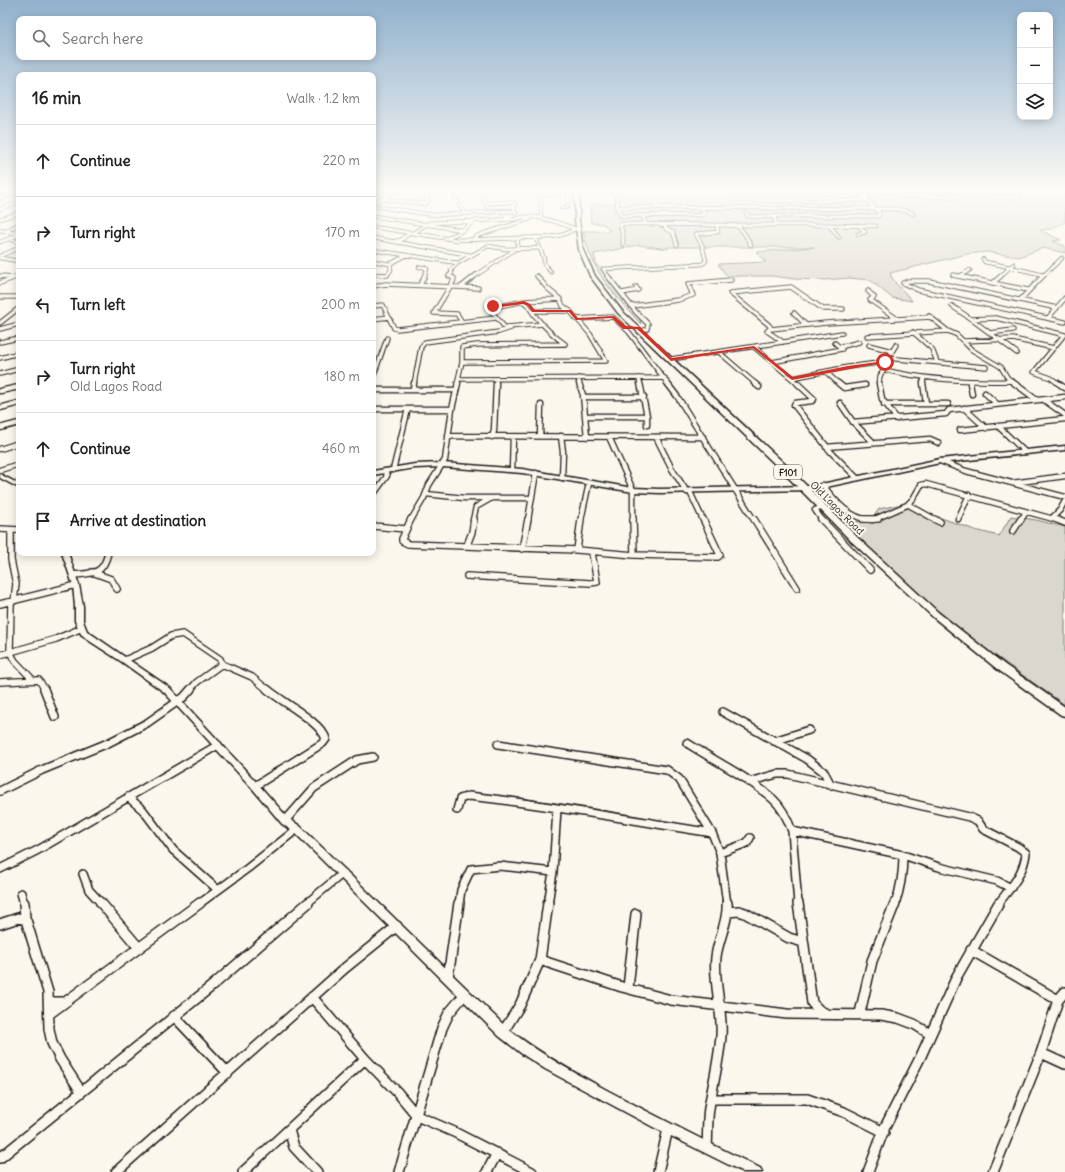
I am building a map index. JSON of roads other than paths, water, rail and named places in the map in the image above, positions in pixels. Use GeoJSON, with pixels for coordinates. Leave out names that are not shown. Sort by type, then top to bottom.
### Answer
{"type":"FeatureCollection","features":[{"type":"Feature","properties":{"kind":"main road","name":"Old Lagos Road"},"geometry":{"type":"LineString","coordinates":[[580,244],[581,250],[593,276],[620,312],[823,507],[854,539],[936,615],[988,657],[1065,712]]}},
{"type":"Feature","properties":{"kind":"street"},"geometry":{"type":"LineString","coordinates":[[404,244],[471,255]]}},
{"type":"Feature","properties":{"kind":"street"},"geometry":{"type":"LineString","coordinates":[[517,244],[517,248]]}},
{"type":"Feature","properties":{"kind":"street"},"geometry":{"type":"LineString","coordinates":[[537,244],[544,259],[544,264],[551,272]]}},
{"type":"Feature","properties":{"kind":"street"},"geometry":{"type":"LineString","coordinates":[[625,328],[640,330],[647,329],[648,324],[611,281],[611,278],[603,269],[706,263],[701,244]]}},
{"type":"Feature","properties":{"kind":"street"},"geometry":{"type":"LineString","coordinates":[[462,322],[457,314],[434,313],[454,278],[448,276],[452,273],[451,270],[458,263],[488,246],[506,249],[538,248]]}},
{"type":"Feature","properties":{"kind":"street"},"geometry":{"type":"LineString","coordinates":[[461,287],[467,284],[471,278],[487,266],[517,248]]}},
{"type":"Feature","properties":{"kind":"street"},"geometry":{"type":"LineString","coordinates":[[0,257],[16,249]]}},
{"type":"Feature","properties":{"kind":"street"},"geometry":{"type":"LineString","coordinates":[[376,250],[458,263]]}},
{"type":"Feature","properties":{"kind":"street"},"geometry":{"type":"LineString","coordinates":[[376,262],[390,264],[408,255]]}},
{"type":"Feature","properties":{"kind":"street"},"geometry":{"type":"LineString","coordinates":[[0,257],[16,260]]}},
{"type":"Feature","properties":{"kind":"street"},"geometry":{"type":"LineString","coordinates":[[1020,300],[1028,290],[1062,258]]}},
{"type":"Feature","properties":{"kind":"street"},"geometry":{"type":"LineString","coordinates":[[983,259],[985,262],[1012,266],[1044,275]]}},
{"type":"Feature","properties":{"kind":"street"},"geometry":{"type":"LineString","coordinates":[[381,284],[391,270],[390,264]]}},
{"type":"Feature","properties":{"kind":"street"},"geometry":{"type":"LineString","coordinates":[[419,266],[427,269],[420,285]]}},
{"type":"Feature","properties":{"kind":"street"},"geometry":{"type":"LineString","coordinates":[[993,283],[1012,266]]}},
{"type":"Feature","properties":{"kind":"street"},"geometry":{"type":"LineString","coordinates":[[960,276],[970,270]]}},
{"type":"Feature","properties":{"kind":"street"},"geometry":{"type":"LineString","coordinates":[[376,274],[387,275]]}},
{"type":"Feature","properties":{"kind":"street"},"geometry":{"type":"LineString","coordinates":[[953,275],[1028,290]]}},
{"type":"Feature","properties":{"kind":"street"},"geometry":{"type":"LineString","coordinates":[[0,276],[16,277]]}},
{"type":"Feature","properties":{"kind":"street"},"geometry":{"type":"LineString","coordinates":[[462,362],[606,361],[590,334],[570,311],[563,306],[560,299],[547,288],[537,276]]}},
{"type":"Feature","properties":{"kind":"street"},"geometry":{"type":"LineString","coordinates":[[0,283],[16,277]]}},
{"type":"Feature","properties":{"kind":"street"},"geometry":{"type":"LineString","coordinates":[[632,306],[691,297],[693,293],[688,284],[731,280]]}},
{"type":"Feature","properties":{"kind":"street"},"geometry":{"type":"LineString","coordinates":[[1057,308],[929,281],[908,281],[903,283],[918,290],[1065,322]]}},
{"type":"Feature","properties":{"kind":"street"},"geometry":{"type":"LineString","coordinates":[[376,285],[381,284],[420,285],[478,288]]}},
{"type":"Feature","properties":{"kind":"street"},"geometry":{"type":"LineString","coordinates":[[622,293],[638,290],[636,287]]}},
{"type":"Feature","properties":{"kind":"street"},"geometry":{"type":"LineString","coordinates":[[771,329],[769,325],[730,294],[792,287],[823,309],[843,309]]}},
{"type":"Feature","properties":{"kind":"street"},"geometry":{"type":"LineString","coordinates":[[868,290],[874,297],[870,300],[896,318]]}},
{"type":"Feature","properties":{"kind":"street"},"geometry":{"type":"LineString","coordinates":[[0,297],[16,297]]}},
{"type":"Feature","properties":{"kind":"street"},"geometry":{"type":"LineString","coordinates":[[1048,318],[1065,298]]}},
{"type":"Feature","properties":{"kind":"street"},"geometry":{"type":"LineString","coordinates":[[507,328],[489,310],[490,307],[524,302],[525,300],[560,299]]}},
{"type":"Feature","properties":{"kind":"street"},"geometry":{"type":"LineString","coordinates":[[524,302],[529,305],[534,312],[534,315],[550,333],[565,344],[463,346],[462,362],[452,409],[443,465],[431,481],[426,494],[406,528],[402,541],[408,544],[577,550],[592,553],[634,555],[718,557],[720,555],[689,492],[672,469],[656,437]]}},
{"type":"Feature","properties":{"kind":"street"},"geometry":{"type":"LineString","coordinates":[[376,306],[383,305],[394,328],[401,330],[496,318]]}},
{"type":"Feature","properties":{"kind":"street"},"geometry":{"type":"LineString","coordinates":[[952,306],[1017,353]]}},
{"type":"Feature","properties":{"kind":"street"},"geometry":{"type":"LineString","coordinates":[[0,323],[16,310]]}},
{"type":"Feature","properties":{"kind":"street"},"geometry":{"type":"LineString","coordinates":[[534,312],[570,311]]}},
{"type":"Feature","properties":{"kind":"street"},"geometry":{"type":"LineString","coordinates":[[794,313],[805,324]]}},
{"type":"Feature","properties":{"kind":"street"},"geometry":{"type":"LineString","coordinates":[[926,314],[963,341],[972,350],[1002,367],[1003,372],[1012,381],[1038,400]]}},
{"type":"Feature","properties":{"kind":"street"},"geometry":{"type":"LineString","coordinates":[[576,319],[613,316],[625,328],[665,378],[737,490],[797,588]]}},
{"type":"Feature","properties":{"kind":"street"},"geometry":{"type":"LineString","coordinates":[[376,319],[389,317]]}},
{"type":"Feature","properties":{"kind":"street"},"geometry":{"type":"LineString","coordinates":[[783,342],[767,331],[771,329],[805,324],[833,324],[896,318],[931,317]]}},
{"type":"Feature","properties":{"kind":"street"},"geometry":{"type":"LineString","coordinates":[[971,319],[996,318],[1064,335],[1034,372],[1051,378],[1065,388]]}},
{"type":"Feature","properties":{"kind":"street"},"geometry":{"type":"LineString","coordinates":[[413,390],[421,347],[423,344],[430,341],[499,332],[507,328],[543,324]]}},
{"type":"Feature","properties":{"kind":"street"},"geometry":{"type":"LineString","coordinates":[[0,329],[16,325]]}},
{"type":"Feature","properties":{"kind":"street"},"geometry":{"type":"LineString","coordinates":[[990,333],[1013,330]]}},
{"type":"Feature","properties":{"kind":"street"},"geometry":{"type":"LineString","coordinates":[[867,336],[948,331]]}},
{"type":"Feature","properties":{"kind":"street"},"geometry":{"type":"LineString","coordinates":[[913,332],[934,350],[937,362]]}},
{"type":"Feature","properties":{"kind":"street"},"geometry":{"type":"LineString","coordinates":[[671,360],[684,356],[720,353],[842,333]]}},
{"type":"Feature","properties":{"kind":"street"},"geometry":{"type":"LineString","coordinates":[[472,336],[478,344],[477,345]]}},
{"type":"Feature","properties":{"kind":"street"},"geometry":{"type":"LineString","coordinates":[[376,369],[387,338]]}},
{"type":"Feature","properties":{"kind":"street"},"geometry":{"type":"LineString","coordinates":[[0,342],[16,339]]}},
{"type":"Feature","properties":{"kind":"street"},"geometry":{"type":"LineString","coordinates":[[963,341],[1013,339],[1054,348]]}},
{"type":"Feature","properties":{"kind":"street"},"geometry":{"type":"LineString","coordinates":[[840,347],[859,342]]}},
{"type":"Feature","properties":{"kind":"street"},"geometry":{"type":"LineString","coordinates":[[835,343],[840,347]]}},
{"type":"Feature","properties":{"kind":"street"},"geometry":{"type":"LineString","coordinates":[[869,344],[892,351]]}},
{"type":"Feature","properties":{"kind":"street"},"geometry":{"type":"LineString","coordinates":[[889,357],[896,345]]}},
{"type":"Feature","properties":{"kind":"street"},"geometry":{"type":"LineString","coordinates":[[754,347],[808,391],[814,400],[794,404],[826,446],[856,478]]}},
{"type":"Feature","properties":{"kind":"street"},"geometry":{"type":"LineString","coordinates":[[772,362],[841,350],[842,349],[840,347]]}},
{"type":"Feature","properties":{"kind":"street"},"geometry":{"type":"LineString","coordinates":[[720,353],[759,387]]}},
{"type":"Feature","properties":{"kind":"street"},"geometry":{"type":"LineString","coordinates":[[0,358],[16,354]]}},
{"type":"Feature","properties":{"kind":"street"},"geometry":{"type":"LineString","coordinates":[[897,419],[884,404],[881,396],[880,378],[885,370],[884,359],[889,357],[986,367]]}},
{"type":"Feature","properties":{"kind":"street"},"geometry":{"type":"LineString","coordinates":[[792,378],[885,362]]}},
{"type":"Feature","properties":{"kind":"street"},"geometry":{"type":"LineString","coordinates":[[946,363],[946,370]]}},
{"type":"Feature","properties":{"kind":"street"},"geometry":{"type":"LineString","coordinates":[[0,374],[16,370]]}},
{"type":"Feature","properties":{"kind":"street"},"geometry":{"type":"LineString","coordinates":[[885,370],[895,373],[970,382],[989,383],[1012,381]]}},
{"type":"Feature","properties":{"kind":"street"},"geometry":{"type":"LineString","coordinates":[[826,372],[844,388],[865,385]]}},
{"type":"Feature","properties":{"kind":"street"},"geometry":{"type":"LineString","coordinates":[[924,377],[923,386],[926,403]]}},
{"type":"Feature","properties":{"kind":"street"},"geometry":{"type":"LineString","coordinates":[[579,378],[587,437]]}},
{"type":"Feature","properties":{"kind":"street"},"geometry":{"type":"LineString","coordinates":[[639,378],[644,397],[647,425]]}},
{"type":"Feature","properties":{"kind":"street"},"geometry":{"type":"LineString","coordinates":[[458,379],[665,378]]}},
{"type":"Feature","properties":{"kind":"street"},"geometry":{"type":"LineString","coordinates":[[492,437],[494,431],[496,379]]}},
{"type":"Feature","properties":{"kind":"street"},"geometry":{"type":"LineString","coordinates":[[970,382],[972,394]]}},
{"type":"Feature","properties":{"kind":"street"},"geometry":{"type":"LineString","coordinates":[[0,391],[16,388]]}},
{"type":"Feature","properties":{"kind":"street"},"geometry":{"type":"LineString","coordinates":[[376,390],[456,390]]}},
{"type":"Feature","properties":{"kind":"street"},"geometry":{"type":"LineString","coordinates":[[985,394],[997,404]]}},
{"type":"Feature","properties":{"kind":"street"},"geometry":{"type":"LineString","coordinates":[[582,397],[644,397]]}},
{"type":"Feature","properties":{"kind":"street"},"geometry":{"type":"LineString","coordinates":[[853,422],[946,414],[949,410],[1065,397]]}},
{"type":"Feature","properties":{"kind":"street"},"geometry":{"type":"LineString","coordinates":[[1044,400],[1065,415]]}},
{"type":"Feature","properties":{"kind":"street"},"geometry":{"type":"LineString","coordinates":[[840,403],[853,422],[874,442]]}},
{"type":"Feature","properties":{"kind":"street"},"geometry":{"type":"LineString","coordinates":[[0,408],[16,404]]}},
{"type":"Feature","properties":{"kind":"street"},"geometry":{"type":"LineString","coordinates":[[884,404],[948,404]]}},
{"type":"Feature","properties":{"kind":"street"},"geometry":{"type":"LineString","coordinates":[[540,436],[541,405]]}},
{"type":"Feature","properties":{"kind":"street"},"geometry":{"type":"LineString","coordinates":[[964,408],[986,428]]}},
{"type":"Feature","properties":{"kind":"street"},"geometry":{"type":"LineString","coordinates":[[376,409],[452,409]]}},
{"type":"Feature","properties":{"kind":"street"},"geometry":{"type":"LineString","coordinates":[[393,470],[408,409]]}},
{"type":"Feature","properties":{"kind":"street"},"geometry":{"type":"LineString","coordinates":[[585,416],[647,416]]}},
{"type":"Feature","properties":{"kind":"street"},"geometry":{"type":"LineString","coordinates":[[960,430],[1065,419]]}},
{"type":"Feature","properties":{"kind":"street"},"geometry":{"type":"LineString","coordinates":[[0,428],[16,424]]}},
{"type":"Feature","properties":{"kind":"street"},"geometry":{"type":"LineString","coordinates":[[999,427],[1025,452]]}},
{"type":"Feature","properties":{"kind":"street"},"geometry":{"type":"LineString","coordinates":[[448,436],[703,437]]}},
{"type":"Feature","properties":{"kind":"street"},"geometry":{"type":"LineString","coordinates":[[561,436],[563,452],[562,478]]}},
{"type":"Feature","properties":{"kind":"street"},"geometry":{"type":"LineString","coordinates":[[512,470],[513,437]]}},
{"type":"Feature","properties":{"kind":"street"},"geometry":{"type":"LineString","coordinates":[[609,437],[633,490],[634,555]]}},
{"type":"Feature","properties":{"kind":"street"},"geometry":{"type":"LineString","coordinates":[[826,446],[932,439],[939,444]]}},
{"type":"Feature","properties":{"kind":"street"},"geometry":{"type":"LineString","coordinates":[[0,449],[16,444]]}},
{"type":"Feature","properties":{"kind":"street"},"geometry":{"type":"LineString","coordinates":[[376,472],[415,466],[443,465],[536,473],[633,490],[689,492],[803,488],[940,461],[1065,448]]}},
{"type":"Feature","properties":{"kind":"street"},"geometry":{"type":"LineString","coordinates":[[940,461],[1010,483],[1065,497]]}},
{"type":"Feature","properties":{"kind":"street"},"geometry":{"type":"LineString","coordinates":[[0,470],[16,465]]}},
{"type":"Feature","properties":{"kind":"street"},"geometry":{"type":"LineString","coordinates":[[376,491],[387,476],[385,471]]}},
{"type":"Feature","properties":{"kind":"street"},"geometry":{"type":"LineString","coordinates":[[522,549],[528,529],[531,498],[536,473]]}},
{"type":"Feature","properties":{"kind":"street"},"geometry":{"type":"LineString","coordinates":[[0,476],[16,484]]}},
{"type":"Feature","properties":{"kind":"street"},"geometry":{"type":"LineString","coordinates":[[1010,483],[1065,476]]}},
{"type":"Feature","properties":{"kind":"street"},"geometry":{"type":"LineString","coordinates":[[577,550],[585,494],[589,483]]}},
{"type":"Feature","properties":{"kind":"street"},"geometry":{"type":"LineString","coordinates":[[823,485],[832,498],[839,504],[853,515],[867,520],[882,517],[909,505],[923,484],[931,484],[1065,523]]}},
{"type":"Feature","properties":{"kind":"street"},"geometry":{"type":"LineString","coordinates":[[426,494],[464,498],[531,498]]}},
{"type":"Feature","properties":{"kind":"street"},"geometry":{"type":"LineString","coordinates":[[958,519],[969,495]]}},
{"type":"Feature","properties":{"kind":"street"},"geometry":{"type":"LineString","coordinates":[[467,545],[472,530],[473,515],[478,504],[476,497]]}},
{"type":"Feature","properties":{"kind":"street"},"geometry":{"type":"LineString","coordinates":[[478,504],[492,498]]}},
{"type":"Feature","properties":{"kind":"street"},"geometry":{"type":"LineString","coordinates":[[1052,518],[1060,510],[1065,501]]}},
{"type":"Feature","properties":{"kind":"street"},"geometry":{"type":"LineString","coordinates":[[909,505],[940,522]]}},
{"type":"Feature","properties":{"kind":"street"},"geometry":{"type":"LineString","coordinates":[[823,507],[815,510],[818,516],[870,570]]}},
{"type":"Feature","properties":{"kind":"street"},"geometry":{"type":"LineString","coordinates":[[1013,531],[1026,512]]}},
{"type":"Feature","properties":{"kind":"street"},"geometry":{"type":"LineString","coordinates":[[376,526],[406,528]]}},
{"type":"Feature","properties":{"kind":"street"},"geometry":{"type":"LineString","coordinates":[[0,529],[16,530]]}},
{"type":"Feature","properties":{"kind":"street"},"geometry":{"type":"LineString","coordinates":[[11,530],[11,560],[16,584],[12,601],[10,652],[15,661],[31,677],[42,683],[55,717]]}},
{"type":"Feature","properties":{"kind":"street"},"geometry":{"type":"LineString","coordinates":[[467,576],[590,584],[597,582],[592,553]]}},
{"type":"Feature","properties":{"kind":"street"},"geometry":{"type":"LineString","coordinates":[[66,556],[74,580],[79,606],[79,621],[82,628],[91,638],[125,660],[166,690],[255,786],[285,821],[297,828],[465,994],[523,1049],[546,1064],[668,1129],[756,1172]]}},
{"type":"Feature","properties":{"kind":"street"},"geometry":{"type":"LineString","coordinates":[[0,604],[74,580],[92,572],[104,565],[107,556]]}},
{"type":"Feature","properties":{"kind":"street"},"geometry":{"type":"LineString","coordinates":[[92,572],[112,578],[115,581],[117,589]]}},
{"type":"Feature","properties":{"kind":"street"},"geometry":{"type":"LineString","coordinates":[[0,655],[56,639],[82,628]]}},
{"type":"Feature","properties":{"kind":"street"},"geometry":{"type":"LineString","coordinates":[[125,660],[152,648],[171,636],[183,634],[220,659],[222,664],[252,677],[279,699],[316,724],[324,732],[326,739],[323,743],[255,786]]}},
{"type":"Feature","properties":{"kind":"street"},"geometry":{"type":"LineString","coordinates":[[0,791],[42,770],[108,743],[147,723],[178,702],[197,682],[222,664]]}},
{"type":"Feature","properties":{"kind":"street"},"geometry":{"type":"LineString","coordinates":[[0,682],[22,681],[31,677]]}},
{"type":"Feature","properties":{"kind":"street"},"geometry":{"type":"LineString","coordinates":[[723,712],[807,759],[824,772],[831,785]]}},
{"type":"Feature","properties":{"kind":"street"},"geometry":{"type":"LineString","coordinates":[[774,741],[808,730]]}},
{"type":"Feature","properties":{"kind":"street"},"geometry":{"type":"LineString","coordinates":[[687,743],[749,782],[774,800],[785,815],[792,831],[803,942],[812,1003],[819,1010],[827,1014]]}},
{"type":"Feature","properties":{"kind":"street"},"geometry":{"type":"LineString","coordinates":[[498,744],[667,770],[679,779],[695,807],[707,823],[720,854],[728,912],[720,935],[716,957],[716,979],[721,1034],[717,1068],[711,1099],[707,1148]]}},
{"type":"Feature","properties":{"kind":"street"},"geometry":{"type":"LineString","coordinates":[[0,869],[38,850],[218,746]]}},
{"type":"Feature","properties":{"kind":"street"},"geometry":{"type":"LineString","coordinates":[[285,821],[314,788],[357,760],[372,757]]}},
{"type":"Feature","properties":{"kind":"street"},"geometry":{"type":"LineString","coordinates":[[749,782],[777,774],[788,774],[917,806],[959,814],[978,821],[984,829],[1018,847],[1026,853],[1026,861],[1011,888],[998,905],[971,950],[948,994],[884,1132],[868,1172]]}},
{"type":"Feature","properties":{"kind":"street"},"geometry":{"type":"LineString","coordinates":[[457,810],[460,798],[468,796],[530,803],[558,809],[577,810],[622,819],[712,833]]}},
{"type":"Feature","properties":{"kind":"street"},"geometry":{"type":"LineString","coordinates":[[128,797],[142,810],[173,850],[218,890]]}},
{"type":"Feature","properties":{"kind":"street"},"geometry":{"type":"LineString","coordinates":[[504,1032],[520,1005],[540,960],[553,872],[558,809]]}},
{"type":"Feature","properties":{"kind":"street"},"geometry":{"type":"LineString","coordinates":[[49,1014],[218,890],[297,828]]}},
{"type":"Feature","properties":{"kind":"street"},"geometry":{"type":"LineString","coordinates":[[792,831],[903,855],[939,867],[997,881],[1011,888]]}},
{"type":"Feature","properties":{"kind":"street"},"geometry":{"type":"LineString","coordinates":[[720,854],[747,843],[750,838]]}},
{"type":"Feature","properties":{"kind":"street"},"geometry":{"type":"LineString","coordinates":[[860,1013],[872,961],[900,891],[903,872],[903,855]]}},
{"type":"Feature","properties":{"kind":"street"},"geometry":{"type":"LineString","coordinates":[[448,977],[461,890],[470,869],[493,866],[553,872]]}},
{"type":"Feature","properties":{"kind":"street"},"geometry":{"type":"LineString","coordinates":[[0,1158],[80,1090],[111,1068],[243,960],[343,873]]}},
{"type":"Feature","properties":{"kind":"street"},"geometry":{"type":"LineString","coordinates":[[83,874],[89,890],[139,948]]}},
{"type":"Feature","properties":{"kind":"street"},"geometry":{"type":"LineString","coordinates":[[21,893],[23,897],[25,918],[38,957],[49,1000],[49,1029],[52,1043],[60,1059],[80,1090]]}},
{"type":"Feature","properties":{"kind":"street"},"geometry":{"type":"LineString","coordinates":[[728,912],[739,911],[745,913],[789,938],[803,942]]}},
{"type":"Feature","properties":{"kind":"street"},"geometry":{"type":"LineString","coordinates":[[628,988],[636,914]]}},
{"type":"Feature","properties":{"kind":"street"},"geometry":{"type":"LineString","coordinates":[[0,924],[12,919],[25,918]]}},
{"type":"Feature","properties":{"kind":"street"},"geometry":{"type":"LineString","coordinates":[[116,1172],[345,968],[397,926]]}},
{"type":"Feature","properties":{"kind":"street"},"geometry":{"type":"LineString","coordinates":[[971,950],[1058,1000]]}},
{"type":"Feature","properties":{"kind":"street"},"geometry":{"type":"LineString","coordinates":[[540,960],[628,988],[672,1000],[719,1005],[785,1015],[805,1016],[860,1013],[894,1018],[924,1029],[930,1034]]}},
{"type":"Feature","properties":{"kind":"street"},"geometry":{"type":"LineString","coordinates":[[993,1172],[1041,1053],[1058,1000],[1065,992]]}},
{"type":"Feature","properties":{"kind":"street"},"geometry":{"type":"LineString","coordinates":[[399,1172],[417,1116],[442,1028],[449,1013],[465,994]]}},
{"type":"Feature","properties":{"kind":"street"},"geometry":{"type":"LineString","coordinates":[[312,997],[365,1059],[417,1116],[496,1153],[532,1172]]}},
{"type":"Feature","properties":{"kind":"street"},"geometry":{"type":"LineString","coordinates":[[49,1000],[53,1002],[65,1002]]}},
{"type":"Feature","properties":{"kind":"street"},"geometry":{"type":"LineString","coordinates":[[174,1016],[228,1073]]}},
{"type":"Feature","properties":{"kind":"street"},"geometry":{"type":"LineString","coordinates":[[1041,1053],[1065,1064]]}},
{"type":"Feature","properties":{"kind":"street"},"geometry":{"type":"LineString","coordinates":[[243,1172],[365,1059]]}},
{"type":"Feature","properties":{"kind":"street"},"geometry":{"type":"LineString","coordinates":[[711,1099],[807,1099],[844,1112],[884,1132]]}},
{"type":"Feature","properties":{"kind":"street"},"geometry":{"type":"LineString","coordinates":[[658,1172],[668,1129]]}},
{"type":"Feature","properties":{"kind":"street"},"geometry":{"type":"LineString","coordinates":[[289,1130],[294,1147],[317,1172]]}},
{"type":"Feature","properties":{"kind":"street"},"geometry":{"type":"LineString","coordinates":[[487,1172],[496,1153]]}}]}
